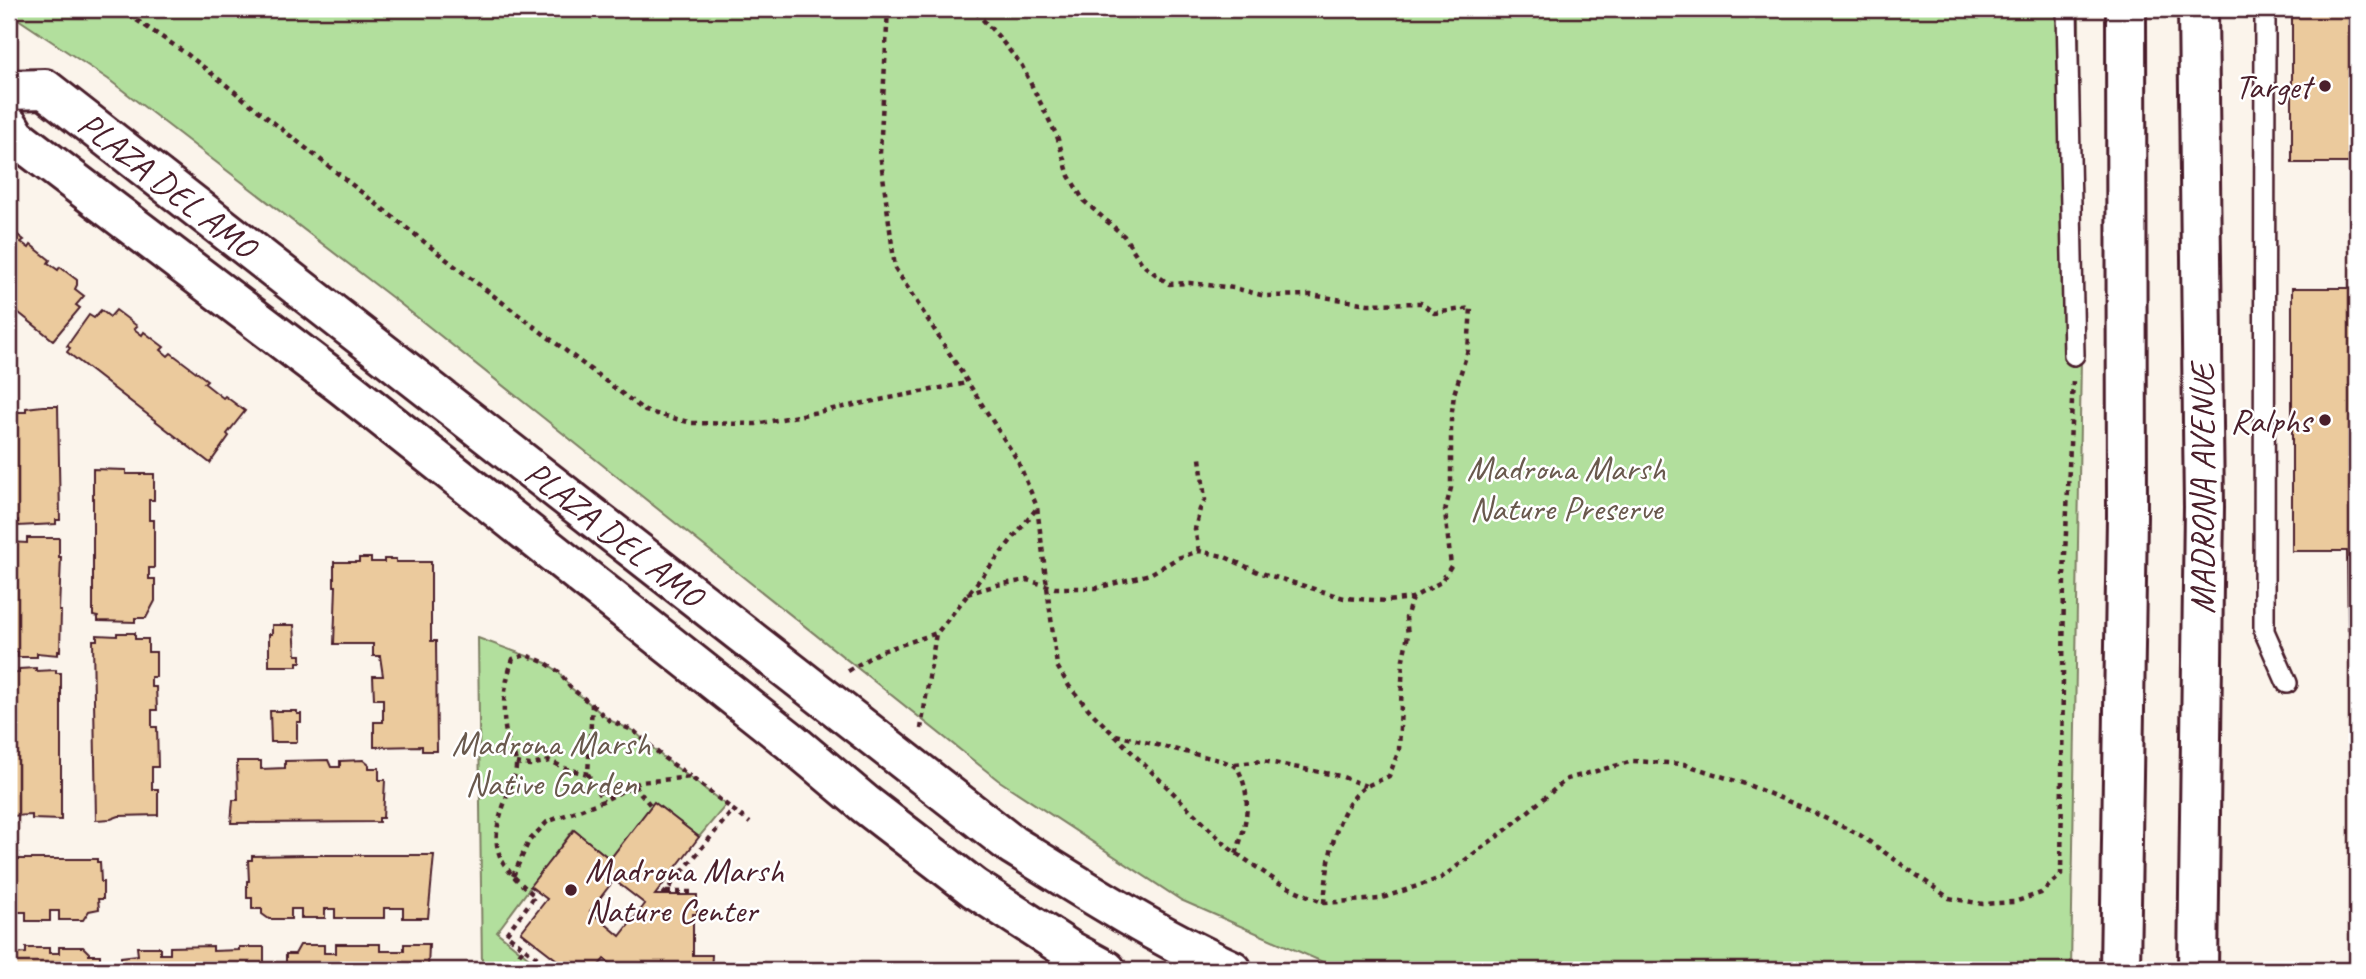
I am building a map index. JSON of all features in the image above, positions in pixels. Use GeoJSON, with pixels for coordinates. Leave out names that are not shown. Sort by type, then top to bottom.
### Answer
{"type":"FeatureCollection","features":[{"type":"Feature","properties":{"kind":"main road"},"geometry":{"type":"LineString","coordinates":[[2120,970],[2127,516],[2126,9]]}},
{"type":"Feature","properties":{"kind":"main road","name":"MADRONA AVENUE"},"geometry":{"type":"LineString","coordinates":[[2198,9],[2204,508],[2198,970]]}},
{"type":"Feature","properties":{"kind":"main road","name":"PLAZA DEL AMO"},"geometry":{"type":"LineString","coordinates":[[9,90],[44,89],[1011,844],[1107,904],[1202,957],[1232,970]]}},
{"type":"Feature","properties":{"kind":"main road","name":"PLAZA DEL AMO"},"geometry":{"type":"LineString","coordinates":[[9,126],[16,137],[343,386],[974,888],[1071,951],[1106,970]]}},
{"type":"Feature","properties":{"kind":"main road"},"geometry":{"type":"LineString","coordinates":[[343,386],[372,347]]}},
{"type":"Feature","properties":{"kind":"main road"},"geometry":{"type":"LineString","coordinates":[[827,772],[863,729]]}},
{"type":"Feature","properties":{"kind":"lane"},"geometry":{"type":"LineString","coordinates":[[2067,9],[2074,355]]}},
{"type":"Feature","properties":{"kind":"lane"},"geometry":{"type":"LineString","coordinates":[[2265,9],[2264,631],[2287,683]]}},
{"type":"Feature","properties":{"kind":"path"},"geometry":{"type":"LineString","coordinates":[[120,9],[187,54],[450,262],[645,411],[692,423],[756,424],[967,383]]}},
{"type":"Feature","properties":{"kind":"path"},"geometry":{"type":"LineString","coordinates":[[888,9],[880,153],[895,268],[1018,461],[1037,508],[1058,666],[1069,686],[1115,735],[1236,854],[1279,883],[1324,903],[1379,899],[1441,878],[1506,830],[1567,779],[1633,761],[1684,764],[1748,785],[1802,807],[1860,835],[1950,898],[1983,904],[2014,902],[2041,893],[2061,875],[2064,576],[2074,355]]}},
{"type":"Feature","properties":{"kind":"path"},"geometry":{"type":"LineString","coordinates":[[967,594],[998,584],[1027,580],[1055,588],[1097,588],[1150,573],[1178,558],[1199,551],[1223,556],[1258,572],[1344,598],[1387,601],[1412,598],[1441,582],[1451,566],[1446,512],[1451,488],[1451,421],[1454,394],[1468,350],[1471,308],[1434,313],[1421,303],[1368,304],[1311,295],[1265,296],[1234,288],[1189,282],[1169,284],[1143,265],[1124,236],[1084,201],[1069,176],[1057,136],[1022,66],[973,9]]}},
{"type":"Feature","properties":{"kind":"path"},"geometry":{"type":"LineString","coordinates":[[1199,551],[1195,529],[1205,500],[1200,458]]}},
{"type":"Feature","properties":{"kind":"path"},"geometry":{"type":"LineString","coordinates":[[920,733],[936,633],[1037,508]]}},
{"type":"Feature","properties":{"kind":"path"},"geometry":{"type":"LineString","coordinates":[[1324,903],[1327,864],[1339,825],[1351,800],[1362,789],[1389,776],[1399,750],[1403,659],[1408,635],[1406,618],[1412,598]]}},
{"type":"Feature","properties":{"kind":"path"},"geometry":{"type":"LineString","coordinates":[[843,674],[879,652],[936,633]]}},
{"type":"Feature","properties":{"kind":"path"},"geometry":{"type":"LineString","coordinates":[[553,970],[506,934],[535,896],[512,877],[500,860],[496,837],[500,813],[516,763],[505,729],[506,678],[513,659],[526,655],[546,663],[559,672],[570,687],[608,720],[634,731],[664,758],[750,823]]}},
{"type":"Feature","properties":{"kind":"path"},"geometry":{"type":"LineString","coordinates":[[592,705],[588,774],[603,801]]}},
{"type":"Feature","properties":{"kind":"path"},"geometry":{"type":"LineString","coordinates":[[1115,735],[1237,767],[1245,783],[1248,805],[1236,854]]}},
{"type":"Feature","properties":{"kind":"path"},"geometry":{"type":"LineString","coordinates":[[516,763],[530,765],[550,761],[588,774]]}},
{"type":"Feature","properties":{"kind":"path"},"geometry":{"type":"LineString","coordinates":[[1232,765],[1263,761],[1340,776],[1367,787]]}},
{"type":"Feature","properties":{"kind":"path"},"geometry":{"type":"LineString","coordinates":[[512,877],[529,841],[547,822],[603,801],[639,782],[691,777]]}},
{"type":"Feature","properties":{"kind":"path"},"geometry":{"type":"LineString","coordinates":[[634,785],[651,806]]}},
{"type":"Feature","properties":{"kind":"path"},"geometry":{"type":"LineString","coordinates":[[693,892],[664,894],[733,810]]}},
{"type":"Feature","properties":{"kind":"path"},"geometry":{"type":"LineString","coordinates":[[507,970],[524,948]]}},
{"type":"Feature","properties":{"kind":"path"},"geometry":{"type":"LineString","coordinates":[[604,970],[609,963]]}},
{"type":"Feature","properties":{"kind":"green space","name":"Madrona Marsh Nature Preserve"},"geometry":{"type":"Polygon","coordinates":[[[9,9],[2079,9],[2081,359],[2071,970],[1341,970],[1181,900],[998,780],[398,302],[108,79],[9,13],[9,9]]]}},
{"type":"Feature","properties":{"kind":"green space","name":"Madrona Marsh Native Garden"},"geometry":{"type":"Polygon","coordinates":[[[478,638],[546,663],[609,720],[634,731],[664,758],[726,805],[699,837],[654,803],[610,859],[573,830],[497,932],[544,970],[482,970],[478,638]]]}},
{"type":"Feature","properties":{"kind":"building","name":"Target"},"geometry":{"type":"Polygon","coordinates":[[[2292,9],[2357,9],[2357,163],[2292,163],[2292,9]]]}},
{"type":"Feature","properties":{"kind":"building"},"geometry":{"type":"Polygon","coordinates":[[[9,228],[24,240],[21,242],[29,248],[31,245],[50,260],[48,263],[58,270],[60,267],[77,280],[75,289],[84,296],[76,305],[80,308],[53,340],[9,305],[9,228]]]}},
{"type":"Feature","properties":{"kind":"building","name":"Ralphs"},"geometry":{"type":"Polygon","coordinates":[[[2292,288],[2357,288],[2357,630],[2348,630],[2347,551],[2292,551],[2292,288]]]}},
{"type":"Feature","properties":{"kind":"building"},"geometry":{"type":"Polygon","coordinates":[[[101,310],[110,317],[116,310],[137,326],[134,329],[142,335],[144,332],[164,347],[161,350],[168,356],[171,353],[207,380],[204,383],[223,398],[225,396],[245,411],[210,463],[67,352],[70,348],[67,346],[89,315],[94,318],[101,310]]]}},
{"type":"Feature","properties":{"kind":"building"},"geometry":{"type":"Polygon","coordinates":[[[58,406],[60,520],[56,520],[56,524],[18,526],[18,520],[9,521],[9,412],[26,412],[26,408],[58,406]]]}},
{"type":"Feature","properties":{"kind":"building"},"geometry":{"type":"Polygon","coordinates":[[[93,469],[126,470],[126,474],[154,474],[154,500],[149,500],[149,520],[154,520],[154,568],[149,568],[149,579],[155,579],[155,601],[146,618],[135,618],[135,622],[98,621],[98,617],[93,616],[93,469]]]}},
{"type":"Feature","properties":{"kind":"building"},"geometry":{"type":"Polygon","coordinates":[[[27,538],[59,538],[61,611],[58,655],[37,653],[37,657],[18,657],[18,652],[9,652],[9,542],[27,543],[27,538]]]}},
{"type":"Feature","properties":{"kind":"building"},"geometry":{"type":"Polygon","coordinates":[[[359,558],[371,558],[371,562],[396,559],[396,562],[431,562],[431,641],[436,641],[437,751],[422,751],[422,746],[374,747],[374,722],[383,722],[383,699],[374,699],[373,676],[383,676],[380,656],[373,656],[373,644],[334,644],[334,562],[359,562],[359,558]]]}},
{"type":"Feature","properties":{"kind":"building"},"geometry":{"type":"Polygon","coordinates":[[[272,625],[294,625],[296,655],[301,655],[301,662],[297,662],[297,666],[269,666],[269,634],[272,634],[272,625]]]}},
{"type":"Feature","properties":{"kind":"building"},"geometry":{"type":"Polygon","coordinates":[[[117,633],[135,633],[135,639],[148,639],[148,652],[156,652],[156,677],[151,677],[151,687],[156,687],[157,710],[152,710],[152,727],[157,727],[158,767],[152,767],[152,789],[158,789],[158,815],[119,816],[96,820],[93,640],[97,640],[97,635],[117,636],[117,633]]]}},
{"type":"Feature","properties":{"kind":"building"},"geometry":{"type":"Polygon","coordinates":[[[36,668],[36,671],[56,670],[56,673],[61,673],[61,820],[32,819],[32,815],[9,816],[9,673],[19,673],[19,669],[36,668]]]}},
{"type":"Feature","properties":{"kind":"building"},"geometry":{"type":"Polygon","coordinates":[[[270,711],[297,711],[297,714],[301,714],[301,722],[297,722],[297,742],[271,742],[270,711]]]}},
{"type":"Feature","properties":{"kind":"building"},"geometry":{"type":"Polygon","coordinates":[[[328,760],[331,767],[340,767],[340,761],[363,760],[369,768],[379,768],[379,780],[385,780],[383,818],[379,818],[379,822],[231,823],[233,800],[238,800],[237,761],[261,761],[261,769],[285,768],[285,761],[328,760]]]}},
{"type":"Feature","properties":{"kind":"building","name":"Madrona Marsh Nature Center"},"geometry":{"type":"Polygon","coordinates":[[[654,802],[699,837],[655,895],[697,895],[697,914],[693,914],[693,955],[712,955],[711,970],[614,970],[614,966],[604,959],[595,970],[570,970],[521,932],[547,899],[530,886],[574,830],[610,859],[654,802]],[[614,880],[590,911],[620,936],[645,904],[614,880]]]}},
{"type":"Feature","properties":{"kind":"building"},"geometry":{"type":"Polygon","coordinates":[[[434,855],[428,918],[403,918],[403,908],[384,908],[384,918],[335,918],[335,909],[325,909],[325,918],[301,918],[301,909],[291,909],[291,919],[269,919],[262,914],[262,909],[252,909],[252,898],[247,898],[247,881],[248,860],[252,860],[252,856],[434,855]]]}},
{"type":"Feature","properties":{"kind":"building"},"geometry":{"type":"Polygon","coordinates":[[[9,859],[97,859],[97,862],[100,862],[103,882],[103,899],[98,899],[99,909],[89,911],[83,920],[59,920],[59,911],[50,911],[50,921],[26,921],[26,912],[16,912],[16,921],[9,921],[9,859]]]}},
{"type":"Feature","properties":{"kind":"building"},"geometry":{"type":"Polygon","coordinates":[[[336,944],[380,944],[380,951],[404,951],[404,944],[429,944],[428,970],[282,970],[282,966],[286,966],[286,954],[295,954],[300,945],[324,945],[324,953],[336,953],[336,944]]]}},
{"type":"Feature","properties":{"kind":"building"},"geometry":{"type":"Polygon","coordinates":[[[213,946],[213,951],[264,947],[264,970],[116,970],[121,968],[121,957],[138,955],[137,947],[160,947],[160,954],[170,954],[170,947],[213,946]]]}},
{"type":"Feature","properties":{"kind":"building"},"geometry":{"type":"Polygon","coordinates":[[[59,947],[83,947],[89,955],[100,955],[100,967],[104,967],[104,970],[9,970],[9,948],[11,954],[26,953],[26,948],[49,948],[49,953],[59,953],[59,947]]]}},
{"type":"Feature","properties":{"kind":"place","name":"Target"},"geometry":{"type":"Point","coordinates":[2325,86]}},
{"type":"Feature","properties":{"kind":"place","name":"Ralphs"},"geometry":{"type":"Point","coordinates":[2325,420]}},
{"type":"Feature","properties":{"kind":"place","name":"Madrona Marsh Nature Center"},"geometry":{"type":"Point","coordinates":[571,890]}}]}
